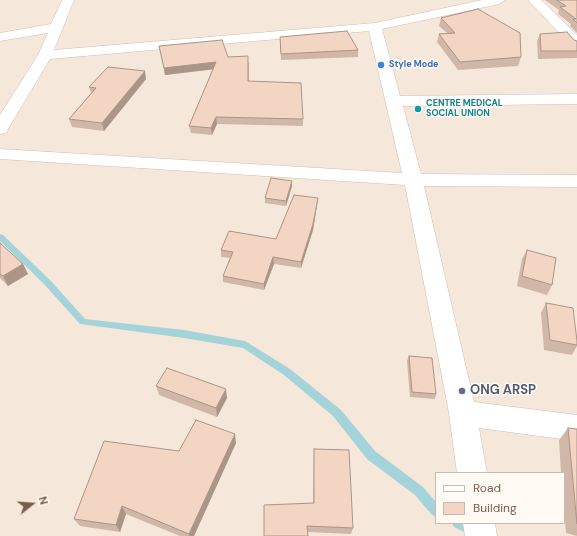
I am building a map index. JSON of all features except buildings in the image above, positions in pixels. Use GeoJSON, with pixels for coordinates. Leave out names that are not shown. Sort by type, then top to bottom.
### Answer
{"type":"FeatureCollection","features":[{"type":"Feature","properties":{"kind":"street"},"geometry":{"type":"LineString","coordinates":[[0,129],[44,55],[58,27],[68,0]]}},
{"type":"Feature","properties":{"kind":"street"},"geometry":{"type":"LineString","coordinates":[[44,55],[375,27],[499,0]]}},
{"type":"Feature","properties":{"kind":"street"},"geometry":{"type":"LineString","coordinates":[[534,0],[577,43]]}},
{"type":"Feature","properties":{"kind":"street"},"geometry":{"type":"LineString","coordinates":[[0,37],[58,27]]}},
{"type":"Feature","properties":{"kind":"street"},"geometry":{"type":"LineString","coordinates":[[375,27],[413,180],[463,412],[472,472]]}},
{"type":"Feature","properties":{"kind":"street"},"geometry":{"type":"LineString","coordinates":[[393,101],[577,99]]}},
{"type":"Feature","properties":{"kind":"street"},"geometry":{"type":"LineString","coordinates":[[0,154],[413,180],[577,181]]}},
{"type":"Feature","properties":{"kind":"street"},"geometry":{"type":"LineString","coordinates":[[463,412],[577,428]]}},
{"type":"Feature","properties":{"kind":"street"},"geometry":{"type":"LineString","coordinates":[[479,524],[481,536]]}},
{"type":"Feature","properties":{"kind":"shaded area"},"geometry":{"type":"Polygon","coordinates":[[[0,0],[577,0],[577,536],[0,536],[0,0]]]}},
{"type":"Feature","properties":{"kind":"waterway"},"geometry":{"type":"LineString","coordinates":[[0,237],[47,282],[83,322],[184,334],[245,345],[287,372],[337,413],[371,455],[419,491],[435,510]]}},
{"type":"Feature","properties":{"kind":"waterway"},"geometry":{"type":"LineString","coordinates":[[460,524],[484,536]]}},
{"type":"Feature","properties":{"kind":"place","name":"Style Mode"},"geometry":{"type":"Point","coordinates":[381,65]}},
{"type":"Feature","properties":{"kind":"place","name":"CENTRE MEDICAL SOCIAL UNION"},"geometry":{"type":"Point","coordinates":[418,109]}},
{"type":"Feature","properties":{"kind":"place","name":"ONG ARSP"},"geometry":{"type":"Point","coordinates":[462,391]}}]}
